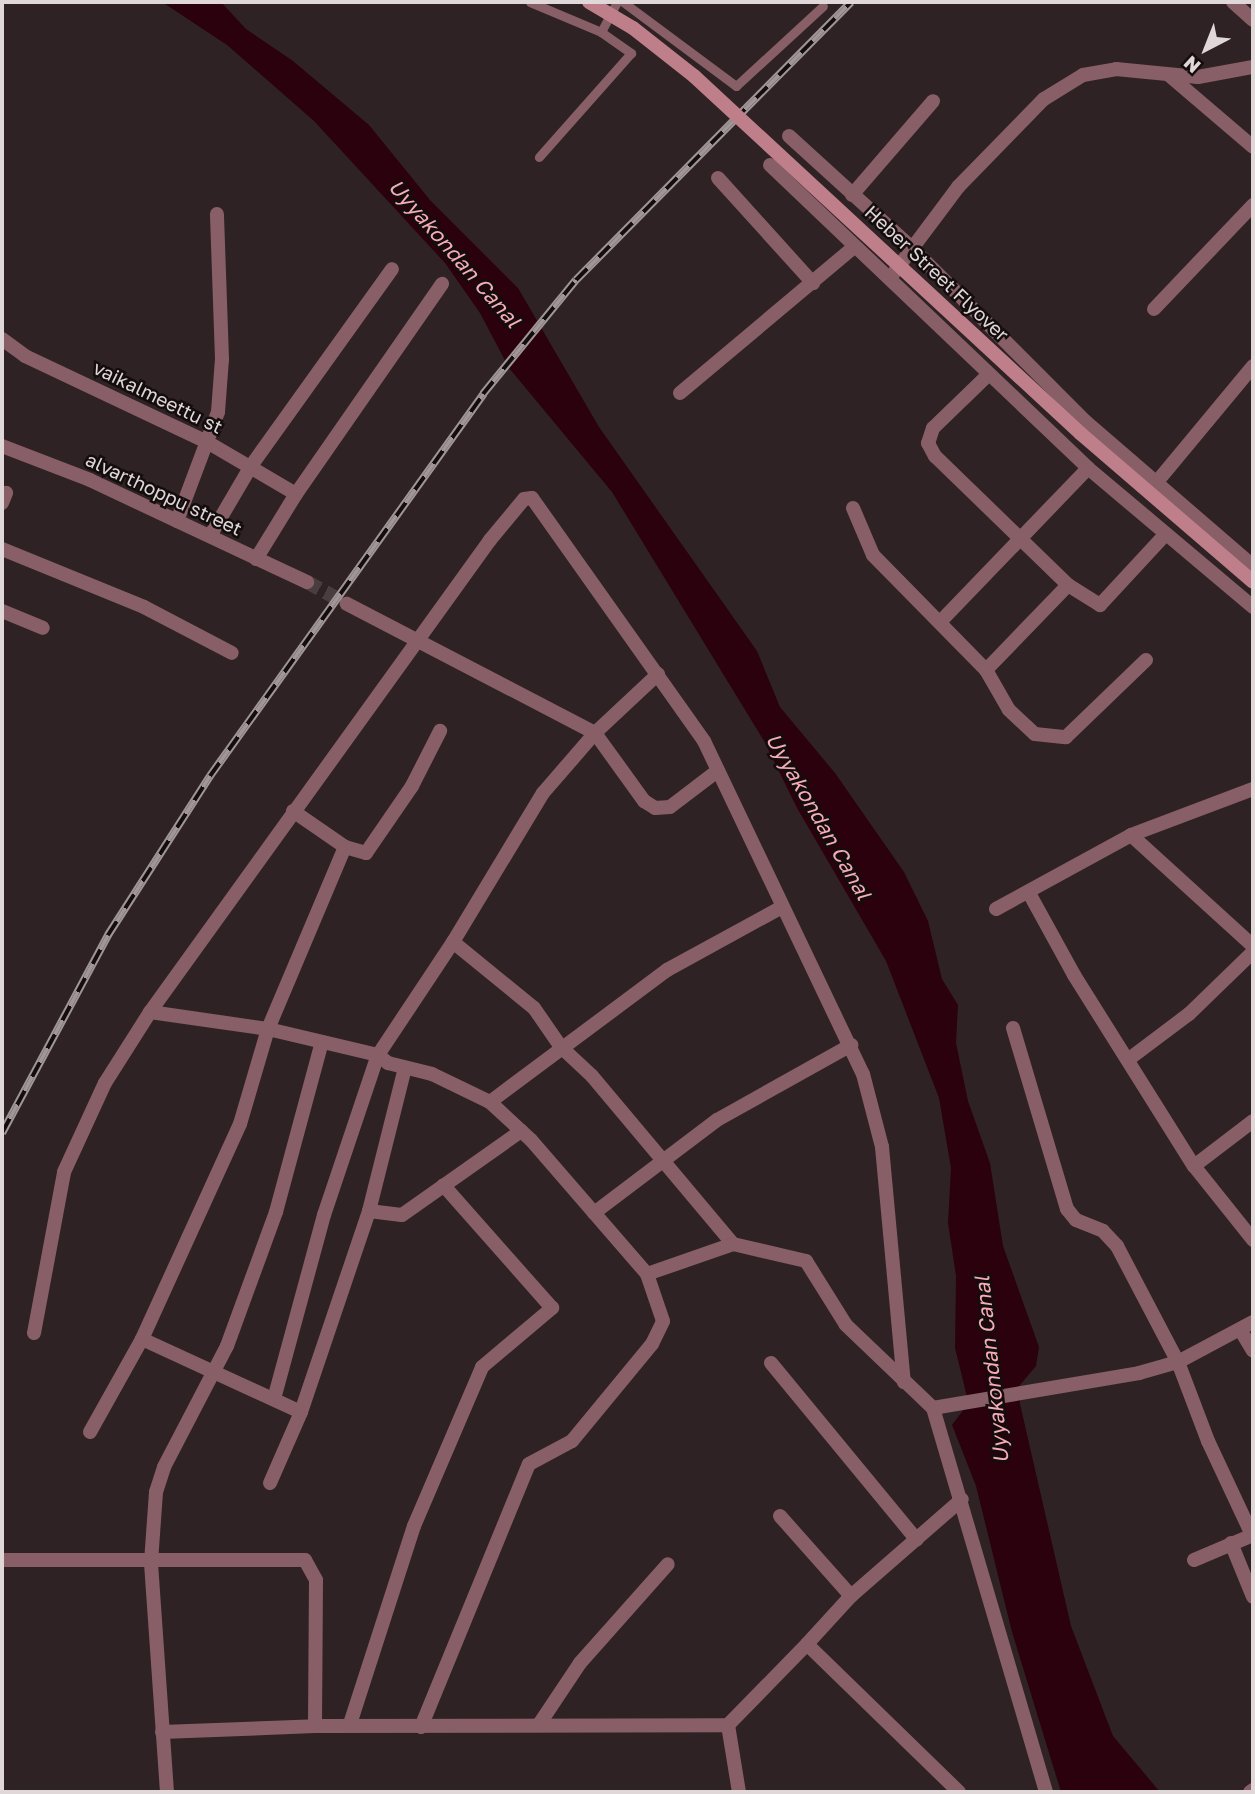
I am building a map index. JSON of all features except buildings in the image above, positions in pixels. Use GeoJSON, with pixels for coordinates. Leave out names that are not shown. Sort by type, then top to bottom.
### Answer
{"type":"FeatureCollection","features":[{"type":"Feature","properties":{"kind":"street","name":"Heber Street Flyover"},"geometry":{"type":"LineString","coordinates":[[589,2],[633,28],[694,76],[1080,433],[1253,582]]}},
{"type":"Feature","properties":{"kind":"street"},"geometry":{"type":"LineString","coordinates":[[1233,2],[1253,20]]}},
{"type":"Feature","properties":{"kind":"street"},"geometry":{"type":"LineString","coordinates":[[889,280],[910,246],[958,187],[1044,99],[1083,75],[1116,69],[1198,77],[1253,66]]}},
{"type":"Feature","properties":{"kind":"street"},"geometry":{"type":"LineString","coordinates":[[1170,76],[1253,147]]}},
{"type":"Feature","properties":{"kind":"street"},"geometry":{"type":"LineString","coordinates":[[852,195],[933,101]]}},
{"type":"Feature","properties":{"kind":"street"},"geometry":{"type":"LineString","coordinates":[[789,136],[910,246],[1075,412],[1253,566]]}},
{"type":"Feature","properties":{"kind":"street"},"geometry":{"type":"LineString","coordinates":[[770,165],[853,247],[1088,468],[1164,536],[1253,607]]}},
{"type":"Feature","properties":{"kind":"street"},"geometry":{"type":"LineString","coordinates":[[718,178],[813,283]]}},
{"type":"Feature","properties":{"kind":"street"},"geometry":{"type":"LineString","coordinates":[[1154,309],[1253,205]]}},
{"type":"Feature","properties":{"kind":"street"},"geometry":{"type":"LineString","coordinates":[[177,521],[218,412],[222,359],[218,215]]}},
{"type":"Feature","properties":{"kind":"street"},"geometry":{"type":"LineString","coordinates":[[680,393],[853,247]]}},
{"type":"Feature","properties":{"kind":"street"},"geometry":{"type":"LineString","coordinates":[[210,537],[251,466],[392,269]]}},
{"type":"Feature","properties":{"kind":"street"},"geometry":{"type":"LineString","coordinates":[[256,559],[296,494],[442,284]]}},
{"type":"Feature","properties":{"kind":"street","name":"vaikalmeettu st"},"geometry":{"type":"LineString","coordinates":[[2,339],[25,356],[208,442],[296,494]]}},
{"type":"Feature","properties":{"kind":"street"},"geometry":{"type":"LineString","coordinates":[[1156,483],[1253,366]]}},
{"type":"Feature","properties":{"kind":"street"},"geometry":{"type":"LineString","coordinates":[[989,374],[933,428],[928,443],[935,456],[1068,585],[1088,601],[1100,605],[1164,536]]}},
{"type":"Feature","properties":{"kind":"street","name":"alvarthoppu street"},"geometry":{"type":"LineString","coordinates":[[2,446],[177,521],[307,582]]}},
{"type":"Feature","properties":{"kind":"street"},"geometry":{"type":"LineString","coordinates":[[941,621],[1088,468]]}},
{"type":"Feature","properties":{"kind":"street"},"geometry":{"type":"LineString","coordinates":[[34,1332],[64,1172],[105,1083],[150,1012],[490,540],[524,499],[532,498],[704,741],[716,772],[851,1045],[882,1147],[904,1382]]}},
{"type":"Feature","properties":{"kind":"street"},"geometry":{"type":"LineString","coordinates":[[853,508],[873,555],[941,621],[986,670],[1009,710],[1035,734],[1066,737],[1146,660]]}},
{"type":"Feature","properties":{"kind":"street"},"geometry":{"type":"LineString","coordinates":[[2,549],[144,607],[232,653]]}},
{"type":"Feature","properties":{"kind":"street"},"geometry":{"type":"LineString","coordinates":[[986,670],[1068,585]]}},
{"type":"Feature","properties":{"kind":"street"},"geometry":{"type":"LineString","coordinates":[[347,604],[594,733],[644,801],[655,808],[670,807],[716,772]]}},
{"type":"Feature","properties":{"kind":"street"},"geometry":{"type":"LineString","coordinates":[[2,611],[43,628]]}},
{"type":"Feature","properties":{"kind":"street"},"geometry":{"type":"LineString","coordinates":[[274,1399],[324,1215],[378,1055],[453,942],[543,793],[594,733],[658,674]]}},
{"type":"Feature","properties":{"kind":"street"},"geometry":{"type":"LineString","coordinates":[[293,811],[345,847],[366,853],[381,836],[440,731]]}},
{"type":"Feature","properties":{"kind":"street"},"geometry":{"type":"LineString","coordinates":[[996,909],[1131,835],[1253,789]]}},
{"type":"Feature","properties":{"kind":"street"},"geometry":{"type":"LineString","coordinates":[[1131,835],[1253,946]]}},
{"type":"Feature","properties":{"kind":"street"},"geometry":{"type":"LineString","coordinates":[[90,1432],[142,1339],[240,1124],[268,1029],[345,847]]}},
{"type":"Feature","properties":{"kind":"street"},"geometry":{"type":"LineString","coordinates":[[1029,893],[1074,975],[1194,1166],[1253,1240]]}},
{"type":"Feature","properties":{"kind":"street"},"geometry":{"type":"LineString","coordinates":[[490,1102],[667,970],[782,907]]}},
{"type":"Feature","properties":{"kind":"street"},"geometry":{"type":"LineString","coordinates":[[453,942],[534,1008],[561,1047],[665,1162],[733,1244]]}},
{"type":"Feature","properties":{"kind":"street"},"geometry":{"type":"LineString","coordinates":[[1129,1059],[1189,1014],[1253,951]]}},
{"type":"Feature","properties":{"kind":"street"},"geometry":{"type":"LineString","coordinates":[[150,1012],[268,1029],[378,1055],[405,1068],[432,1074],[490,1102],[521,1131],[647,1274],[663,1321],[652,1344],[572,1441],[528,1464],[421,1727]]}},
{"type":"Feature","properties":{"kind":"street"},"geometry":{"type":"LineString","coordinates":[[1013,1028],[1067,1209],[1076,1220],[1110,1237],[1178,1362],[1208,1441],[1253,1535],[1194,1560]]}},
{"type":"Feature","properties":{"kind":"street"},"geometry":{"type":"LineString","coordinates":[[167,1792],[151,1562],[156,1492],[164,1467],[213,1374],[276,1212],[322,1042]]}},
{"type":"Feature","properties":{"kind":"street"},"geometry":{"type":"LineString","coordinates":[[594,1213],[665,1162],[717,1120],[851,1045]]}},
{"type":"Feature","properties":{"kind":"street"},"geometry":{"type":"LineString","coordinates":[[270,1483],[300,1412],[369,1211],[405,1068]]}},
{"type":"Feature","properties":{"kind":"street"},"geometry":{"type":"LineString","coordinates":[[1194,1166],[1253,1121]]}},
{"type":"Feature","properties":{"kind":"street"},"geometry":{"type":"LineString","coordinates":[[369,1211],[402,1215],[521,1131]]}},
{"type":"Feature","properties":{"kind":"street"},"geometry":{"type":"LineString","coordinates":[[351,1724],[414,1525],[482,1367],[552,1308],[443,1185]]}},
{"type":"Feature","properties":{"kind":"street"},"geometry":{"type":"LineString","coordinates":[[647,1274],[733,1244],[806,1261],[846,1325],[933,1408],[962,1499],[1046,1792]]}},
{"type":"Feature","properties":{"kind":"street"},"geometry":{"type":"LineString","coordinates":[[933,1408],[1043,1393],[1178,1362],[1241,1331],[1253,1322]]}},
{"type":"Feature","properties":{"kind":"street"},"geometry":{"type":"LineString","coordinates":[[1241,1331],[1253,1351]]}},
{"type":"Feature","properties":{"kind":"street"},"geometry":{"type":"LineString","coordinates":[[142,1339],[300,1412]]}},
{"type":"Feature","properties":{"kind":"street"},"geometry":{"type":"LineString","coordinates":[[771,1363],[917,1540]]}},
{"type":"Feature","properties":{"kind":"street"},"geometry":{"type":"LineString","coordinates":[[162,1732],[351,1724],[421,1727],[540,1723],[728,1725],[851,1596],[962,1499]]}},
{"type":"Feature","properties":{"kind":"street"},"geometry":{"type":"LineString","coordinates":[[780,1516],[851,1596]]}},
{"type":"Feature","properties":{"kind":"street"},"geometry":{"type":"LineString","coordinates":[[1231,1543],[1253,1597]]}},
{"type":"Feature","properties":{"kind":"street"},"geometry":{"type":"LineString","coordinates":[[2,1560],[305,1560],[316,1580],[316,1726]]}},
{"type":"Feature","properties":{"kind":"street"},"geometry":{"type":"LineString","coordinates":[[540,1723],[580,1663],[668,1564]]}},
{"type":"Feature","properties":{"kind":"street"},"geometry":{"type":"LineString","coordinates":[[807,1644],[959,1792]]}},
{"type":"Feature","properties":{"kind":"street"},"geometry":{"type":"LineString","coordinates":[[728,1725],[739,1792]]}},
{"type":"Feature","properties":{"kind":"lane"},"geometry":{"type":"LineString","coordinates":[[530,2],[601,32],[631,53],[539,157]]}},
{"type":"Feature","properties":{"kind":"lane"},"geometry":{"type":"LineString","coordinates":[[601,32],[617,2]]}},
{"type":"Feature","properties":{"kind":"lane"},"geometry":{"type":"LineString","coordinates":[[622,2],[736,86],[823,6]]}},
{"type":"Feature","properties":{"kind":"water","name":"Uyyakondan Canal"},"geometry":{"type":"Polygon","coordinates":[[[162,2],[221,2],[246,29],[293,61],[369,125],[430,200],[518,288],[599,427],[757,651],[780,707],[835,773],[904,872],[928,921],[942,979],[958,1005],[956,1043],[968,1101],[990,1163],[1003,1246],[1039,1347],[1036,1366],[1020,1385],[1020,1404],[1071,1626],[1113,1736],[1160,1792],[1061,1792],[1012,1632],[976,1486],[952,1425],[967,1405],[967,1397],[955,1348],[956,1276],[948,1223],[951,1168],[939,1098],[886,961],[797,808],[764,741],[612,492],[509,368],[480,313],[445,263],[314,121],[227,45],[162,2]]]}},
{"type":"Feature","properties":{"kind":"tunnel"},"geometry":{"type":"LineString","coordinates":[[307,582],[347,604]]}},
{"type":"Feature","properties":{"kind":"railway"},"geometry":{"type":"LineString","coordinates":[[2,1133],[108,935],[210,776],[483,394],[576,280],[851,2]]}}]}
